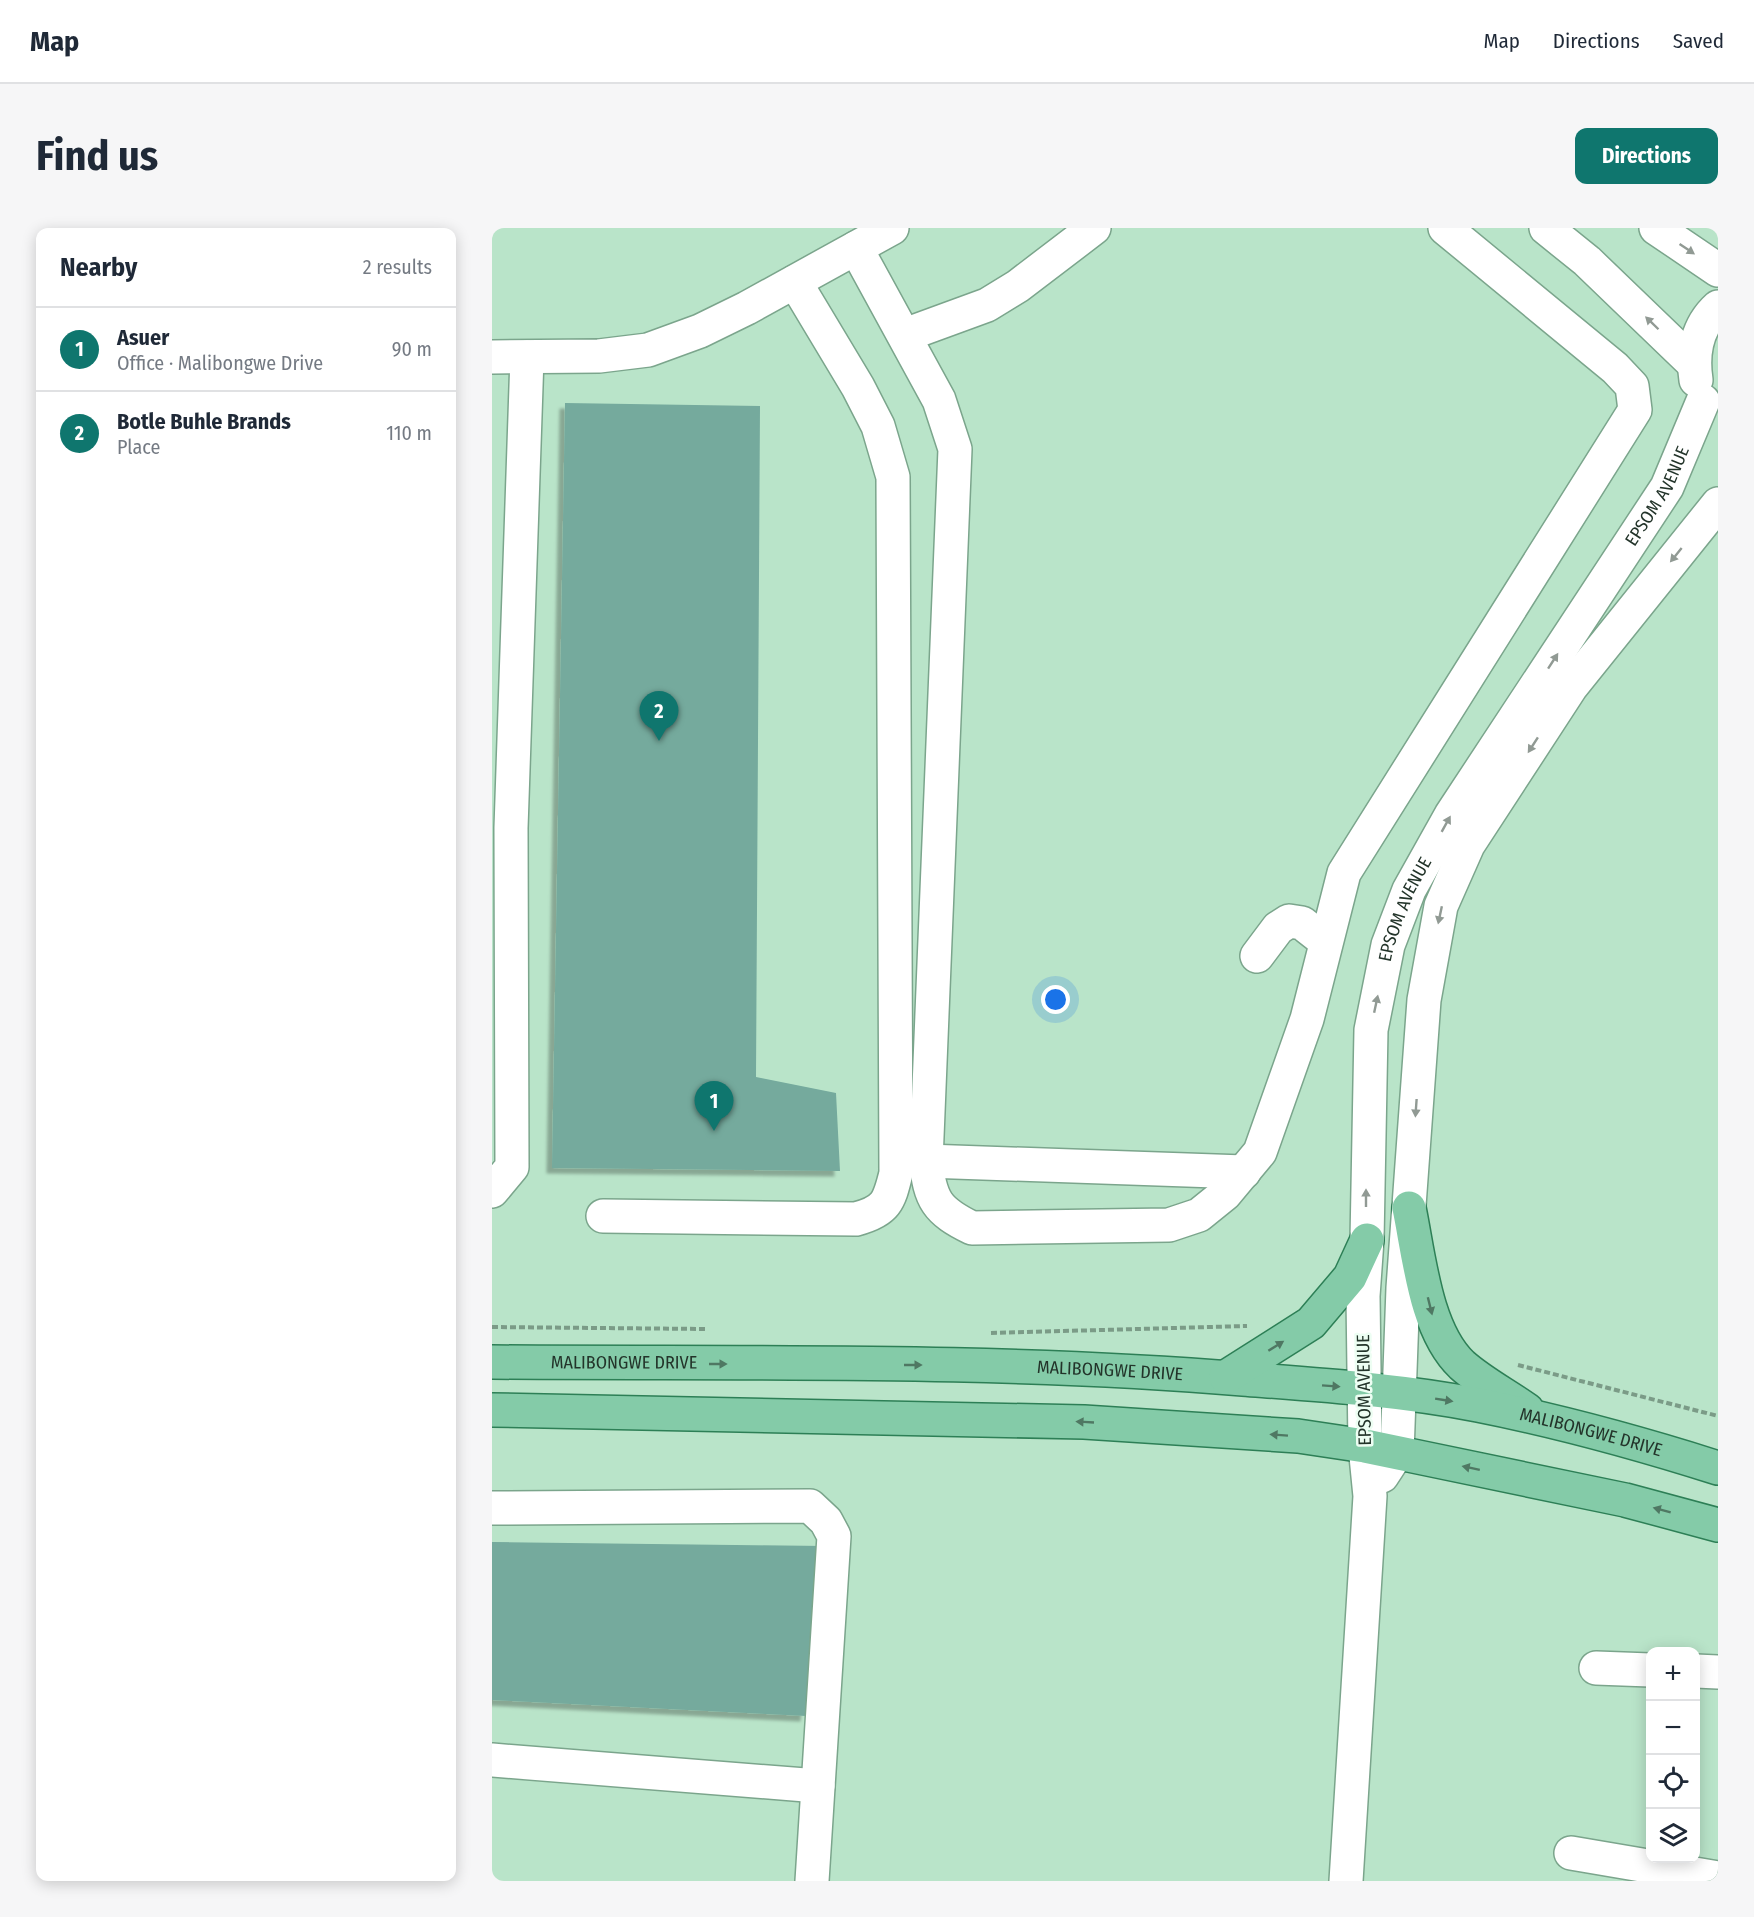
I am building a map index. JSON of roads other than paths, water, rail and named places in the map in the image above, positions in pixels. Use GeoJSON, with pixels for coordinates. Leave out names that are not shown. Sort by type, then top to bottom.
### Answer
{"type":"FeatureCollection","features":[{"type":"Feature","properties":{"kind":"main road"},"geometry":{"type":"LineString","coordinates":[[1409,1208],[1432,1315],[1447,1347],[1469,1370],[1542,1420]]}},
{"type":"Feature","properties":{"kind":"main road"},"geometry":{"type":"LineString","coordinates":[[1226,1377],[1311,1323],[1350,1277],[1366,1240]]}},
{"type":"Feature","properties":{"kind":"main road","name":"MALIBONGWE DRIVE"},"geometry":{"type":"LineString","coordinates":[[492,1362],[1092,1367],[1365,1388],[1476,1405],[1650,1446],[1718,1468]]}},
{"type":"Feature","properties":{"kind":"main road"},"geometry":{"type":"LineString","coordinates":[[492,1410],[1084,1422],[1298,1436],[1365,1446],[1625,1500],[1718,1525]]}},
{"type":"Feature","properties":{"kind":"street"},"geometry":{"type":"LineString","coordinates":[[492,357],[599,356],[648,350],[700,331],[892,228]]}},
{"type":"Feature","properties":{"kind":"street"},"geometry":{"type":"LineString","coordinates":[[905,335],[987,305],[1018,286],[1094,228]]}},
{"type":"Feature","properties":{"kind":"street"},"geometry":{"type":"LineString","coordinates":[[856,248],[939,400],[955,449],[926,1161],[929,1190],[948,1216],[972,1228],[1169,1225],[1199,1215],[1225,1194],[1260,1152],[1306,1019],[1324,941],[1344,873],[1635,410],[1632,386],[1615,368],[1445,228]]}},
{"type":"Feature","properties":{"kind":"street"},"geometry":{"type":"LineString","coordinates":[[1546,228],[1587,261],[1694,364]]}},
{"type":"Feature","properties":{"kind":"street"},"geometry":{"type":"LineString","coordinates":[[1656,228],[1718,270]]}},
{"type":"Feature","properties":{"kind":"street"},"geometry":{"type":"LineString","coordinates":[[603,1216],[856,1219],[875,1214],[889,1200],[896,1173],[893,477],[878,426],[858,387],[795,282]]}},
{"type":"Feature","properties":{"kind":"street"},"geometry":{"type":"LineString","coordinates":[[1711,411],[1696,383],[1694,364],[1702,327],[1718,307]]}},
{"type":"Feature","properties":{"kind":"street"},"geometry":{"type":"LineString","coordinates":[[492,1191],[512,1167],[511,828],[527,357]]}},
{"type":"Feature","properties":{"kind":"street","name":"EPSOM AVENUE"},"geometry":{"type":"LineString","coordinates":[[1347,1881],[1370,1496],[1365,1446],[1363,1296],[1371,1030],[1388,945],[1409,890],[1451,815],[1667,487],[1711,411]]}},
{"type":"Feature","properties":{"kind":"street","name":"EPSOM AVENUE"},"geometry":{"type":"LineString","coordinates":[[1370,1496],[1397,1453],[1401,1393],[1403,1288],[1424,1000],[1441,906],[1468,846],[1570,687],[1718,504]]}},
{"type":"Feature","properties":{"kind":"street"},"geometry":{"type":"LineString","coordinates":[[1257,956],[1278,928],[1289,921],[1302,923],[1324,941]]}},
{"type":"Feature","properties":{"kind":"street"},"geometry":{"type":"LineString","coordinates":[[926,1161],[1244,1172]]}},
{"type":"Feature","properties":{"kind":"street"},"geometry":{"type":"LineString","coordinates":[[492,1509],[810,1506],[826,1521],[834,1536],[812,1881]]}},
{"type":"Feature","properties":{"kind":"street"},"geometry":{"type":"LineString","coordinates":[[1596,1668],[1646,1670]]}},
{"type":"Feature","properties":{"kind":"street"},"geometry":{"type":"LineString","coordinates":[[1700,1671],[1718,1672]]}},
{"type":"Feature","properties":{"kind":"street"},"geometry":{"type":"LineString","coordinates":[[492,1760],[818,1786]]}},
{"type":"Feature","properties":{"kind":"street"},"geometry":{"type":"LineString","coordinates":[[1571,1853],[1718,1878]]}},
{"type":"Feature","properties":{"kind":"place","name":"Botle Buhle Brands"},"geometry":{"type":"Point","coordinates":[659,741]}},
{"type":"Feature","properties":{"kind":"place","name":"Asuer"},"geometry":{"type":"Point","coordinates":[714,1131]}}]}
